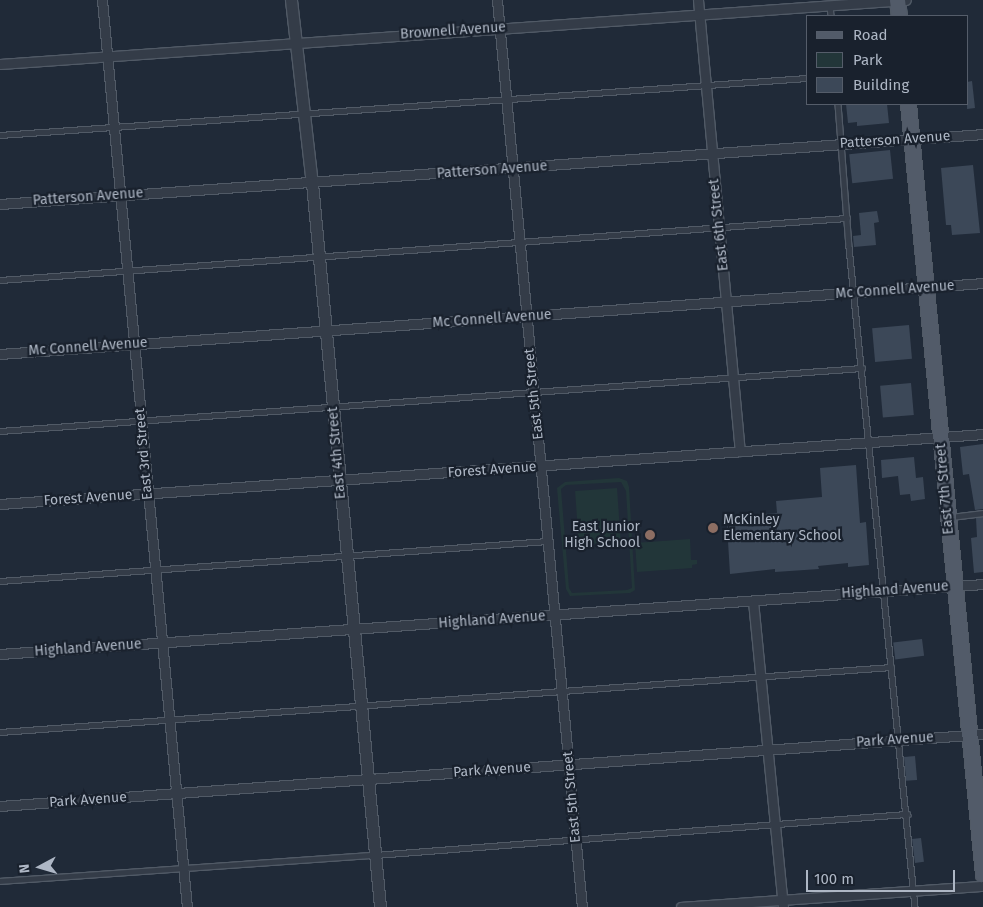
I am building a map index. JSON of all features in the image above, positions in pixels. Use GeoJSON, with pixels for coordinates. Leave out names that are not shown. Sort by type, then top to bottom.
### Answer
{"type":"FeatureCollection","features":[{"type":"Feature","properties":{"kind":"main road"},"geometry":{"type":"LineString","coordinates":[[897,0],[899,15]]}},
{"type":"Feature","properties":{"kind":"main road","name":"East 7th Street"},"geometry":{"type":"LineString","coordinates":[[908,105],[954,586],[976,734],[983,874]]}},
{"type":"Feature","properties":{"kind":"street","name":"East 3rd Street"},"geometry":{"type":"LineString","coordinates":[[102,0],[187,907]]}},
{"type":"Feature","properties":{"kind":"street","name":"East 4th Street"},"geometry":{"type":"LineString","coordinates":[[291,0],[312,182],[380,907]]}},
{"type":"Feature","properties":{"kind":"street","name":"East 5th Street"},"geometry":{"type":"LineString","coordinates":[[497,0],[582,907]]}},
{"type":"Feature","properties":{"kind":"street","name":"East 6th Street"},"geometry":{"type":"LineString","coordinates":[[698,0],[740,451]]}},
{"type":"Feature","properties":{"kind":"street","name":"Brownell Avenue"},"geometry":{"type":"LineString","coordinates":[[0,64],[830,6],[854,2],[906,0]]}},
{"type":"Feature","properties":{"kind":"street","name":"Patterson Avenue"},"geometry":{"type":"LineString","coordinates":[[0,204],[983,134]]}},
{"type":"Feature","properties":{"kind":"street","name":"Mc Connell Avenue"},"geometry":{"type":"LineString","coordinates":[[0,354],[983,284]]}},
{"type":"Feature","properties":{"kind":"street","name":"Forest Avenue"},"geometry":{"type":"LineString","coordinates":[[0,504],[541,467],[983,434]]}},
{"type":"Feature","properties":{"kind":"street","name":"Highland Avenue"},"geometry":{"type":"LineString","coordinates":[[0,654],[555,616],[983,584]]}},
{"type":"Feature","properties":{"kind":"street"},"geometry":{"type":"LineString","coordinates":[[753,601],[783,904]]}},
{"type":"Feature","properties":{"kind":"street","name":"Park Avenue"},"geometry":{"type":"LineString","coordinates":[[0,806],[976,734]]}},
{"type":"Feature","properties":{"kind":"street"},"geometry":{"type":"LineString","coordinates":[[681,907],[783,904],[983,886]]}},
{"type":"Feature","properties":{"kind":"lane"},"geometry":{"type":"LineString","coordinates":[[830,6],[831,15]]}},
{"type":"Feature","properties":{"kind":"lane"},"geometry":{"type":"LineString","coordinates":[[0,135],[806,78]]}},
{"type":"Feature","properties":{"kind":"lane"},"geometry":{"type":"LineString","coordinates":[[838,105],[854,293],[915,907]]}},
{"type":"Feature","properties":{"kind":"lane"},"geometry":{"type":"LineString","coordinates":[[0,280],[847,218]]}},
{"type":"Feature","properties":{"kind":"lane"},"geometry":{"type":"LineString","coordinates":[[0,431],[862,368]]}},
{"type":"Feature","properties":{"kind":"lane"},"geometry":{"type":"LineString","coordinates":[[947,518],[983,513]]}},
{"type":"Feature","properties":{"kind":"lane"},"geometry":{"type":"LineString","coordinates":[[0,581],[548,541]]}},
{"type":"Feature","properties":{"kind":"lane"},"geometry":{"type":"LineString","coordinates":[[0,732],[891,666]]}},
{"type":"Feature","properties":{"kind":"lane"},"geometry":{"type":"LineString","coordinates":[[0,880],[375,855],[907,814]]}},
{"type":"Feature","properties":{"kind":"green space"},"geometry":{"type":"Polygon","coordinates":[[[619,478],[627,481],[629,487],[635,590],[630,593],[570,596],[566,589],[557,488],[565,482],[619,478]],[[621,482],[566,485],[561,489],[569,588],[572,593],[627,590],[632,588],[626,491],[621,482]]]}},
{"type":"Feature","properties":{"kind":"green space"},"geometry":{"type":"Polygon","coordinates":[[[617,488],[621,542],[579,545],[575,491],[617,488]]]}},
{"type":"Feature","properties":{"kind":"green space"},"geometry":{"type":"Polygon","coordinates":[[[690,539],[691,560],[697,560],[697,564],[692,565],[692,568],[637,572],[635,543],[690,539]]]}},
{"type":"Feature","properties":{"kind":"building"},"geometry":{"type":"Polygon","coordinates":[[[972,81],[975,108],[967,109],[968,105],[968,82],[972,81]]]}},
{"type":"Feature","properties":{"kind":"building"},"geometry":{"type":"Polygon","coordinates":[[[846,105],[887,105],[889,123],[857,126],[857,122],[848,123],[846,105]]]}},
{"type":"Feature","properties":{"kind":"building"},"geometry":{"type":"Polygon","coordinates":[[[890,150],[893,179],[852,183],[849,154],[890,150]]]}},
{"type":"Feature","properties":{"kind":"building"},"geometry":{"type":"Polygon","coordinates":[[[973,165],[980,233],[952,235],[951,225],[946,225],[941,168],[973,165]]]}},
{"type":"Feature","properties":{"kind":"building"},"geometry":{"type":"Polygon","coordinates":[[[877,211],[879,222],[874,223],[876,245],[854,247],[853,236],[861,235],[859,213],[877,211]]]}},
{"type":"Feature","properties":{"kind":"building"},"geometry":{"type":"Polygon","coordinates":[[[909,325],[912,359],[875,362],[872,328],[909,325]]]}},
{"type":"Feature","properties":{"kind":"building"},"geometry":{"type":"Polygon","coordinates":[[[911,383],[914,415],[883,418],[880,386],[911,383]]]}},
{"type":"Feature","properties":{"kind":"building"},"geometry":{"type":"Polygon","coordinates":[[[983,444],[983,509],[975,510],[969,474],[963,475],[960,447],[983,444]]]}},
{"type":"Feature","properties":{"kind":"building"},"geometry":{"type":"Polygon","coordinates":[[[914,457],[916,478],[923,477],[925,499],[911,501],[910,494],[900,495],[898,476],[882,478],[881,460],[914,457]]]}},
{"type":"Feature","properties":{"kind":"building"},"geometry":{"type":"Polygon","coordinates":[[[856,465],[860,523],[866,522],[869,565],[848,567],[848,563],[818,566],[819,569],[775,572],[775,569],[730,574],[727,525],[756,523],[755,515],[777,513],[776,501],[822,497],[820,468],[856,465]]]}},
{"type":"Feature","properties":{"kind":"building"},"geometry":{"type":"Polygon","coordinates":[[[983,517],[983,572],[974,573],[971,538],[977,537],[976,518],[983,517]]]}},
{"type":"Feature","properties":{"kind":"building"},"geometry":{"type":"Polygon","coordinates":[[[922,639],[924,656],[895,659],[893,643],[922,639]]]}},
{"type":"Feature","properties":{"kind":"building"},"geometry":{"type":"Polygon","coordinates":[[[915,756],[917,780],[906,781],[904,757],[915,756]]]}},
{"type":"Feature","properties":{"kind":"building"},"geometry":{"type":"Polygon","coordinates":[[[921,838],[924,862],[915,863],[912,839],[921,838]]]}},
{"type":"Feature","properties":{"kind":"place","name":"McKinley Elementary School"},"geometry":{"type":"Point","coordinates":[713,528]}},
{"type":"Feature","properties":{"kind":"place","name":"East Junior High School"},"geometry":{"type":"Point","coordinates":[650,535]}}]}
